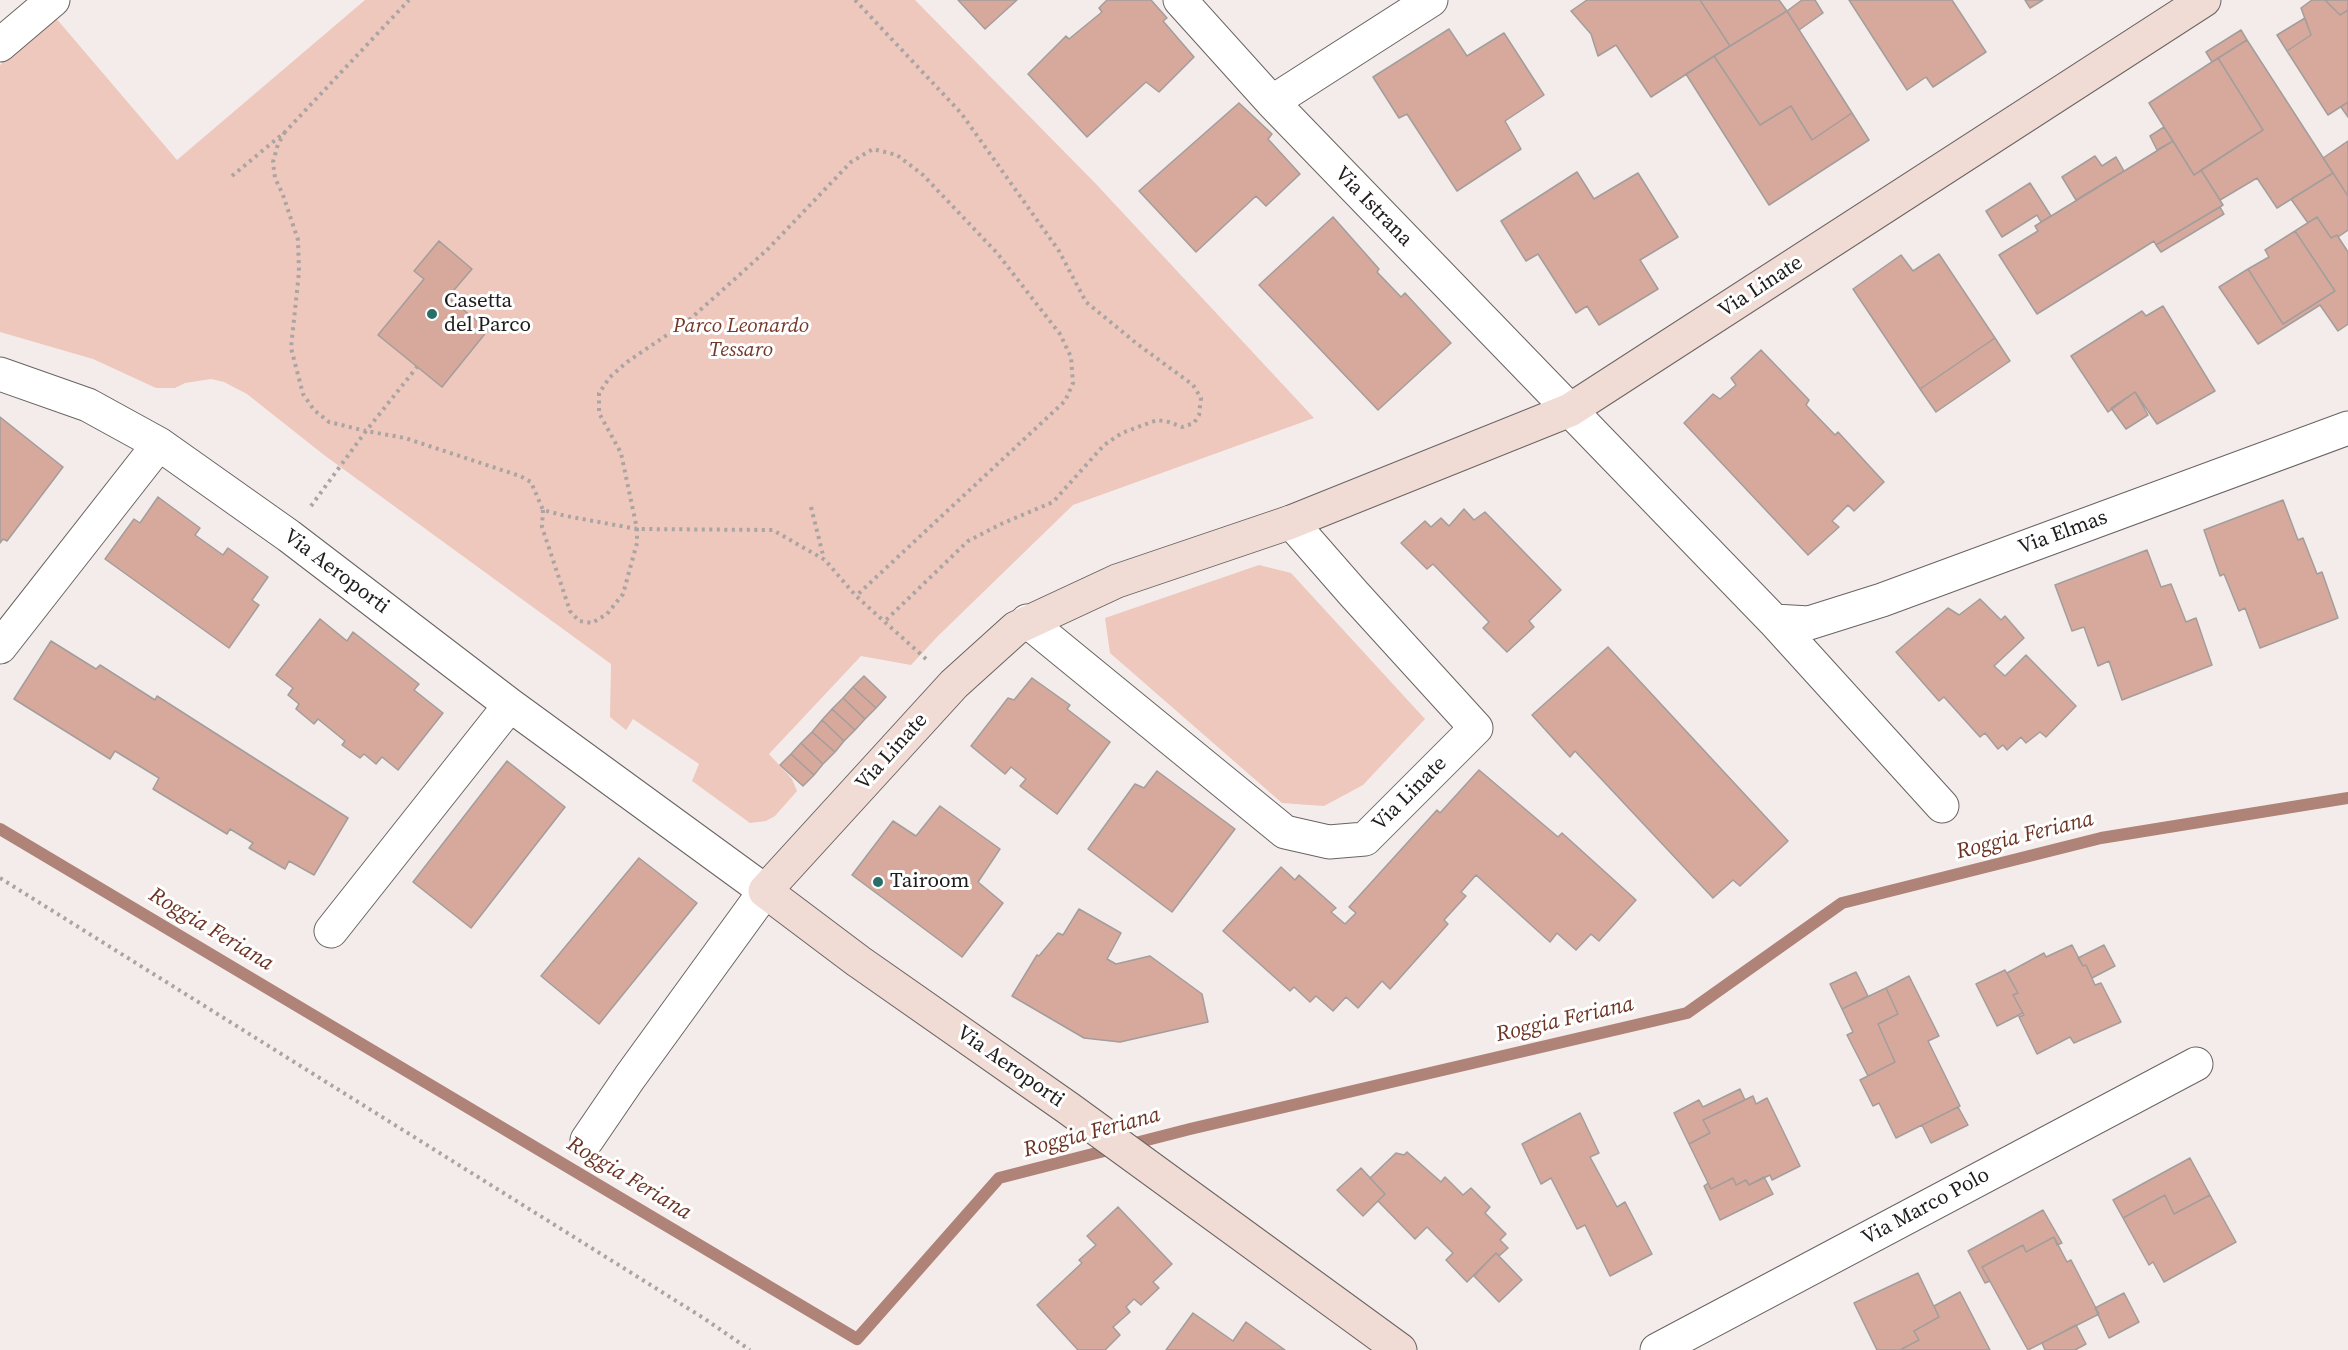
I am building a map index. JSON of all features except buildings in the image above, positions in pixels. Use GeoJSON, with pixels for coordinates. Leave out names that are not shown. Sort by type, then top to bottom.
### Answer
{"type":"FeatureCollection","features":[{"type":"Feature","properties":{"kind":"street"},"geometry":{"type":"LineString","coordinates":[[0,45],[53,0]]}},
{"type":"Feature","properties":{"kind":"street","name":"Via Istrana"},"geometry":{"type":"LineString","coordinates":[[1180,0],[1272,102],[1570,410]]}},
{"type":"Feature","properties":{"kind":"street"},"geometry":{"type":"LineString","coordinates":[[1272,102],[1431,0]]}},
{"type":"Feature","properties":{"kind":"street","name":"Via Linate"},"geometry":{"type":"LineString","coordinates":[[765,891],[954,684],[1016,628],[1117,581],[1291,522],[1570,410],[2204,0]]}},
{"type":"Feature","properties":{"kind":"street","name":"Via Aeroporti"},"geometry":{"type":"LineString","coordinates":[[0,374],[88,405],[159,444],[289,536],[510,705],[858,961],[1068,1108],[1400,1350]]}},
{"type":"Feature","properties":{"kind":"street"},"geometry":{"type":"LineString","coordinates":[[1570,410],[1774,621],[1942,806]]}},
{"type":"Feature","properties":{"kind":"street","name":"Via Elmas"},"geometry":{"type":"LineString","coordinates":[[1774,621],[1809,623],[1882,600],[2348,428]]}},
{"type":"Feature","properties":{"kind":"street"},"geometry":{"type":"LineString","coordinates":[[0,647],[159,444]]}},
{"type":"Feature","properties":{"kind":"street","name":"Via Linate"},"geometry":{"type":"LineString","coordinates":[[1028,621],[1285,832],[1329,842],[1365,839],[1476,728],[1291,522]]}},
{"type":"Feature","properties":{"kind":"street"},"geometry":{"type":"LineString","coordinates":[[331,931],[510,705]]}},
{"type":"Feature","properties":{"kind":"street"},"geometry":{"type":"LineString","coordinates":[[587,1140],[765,891]]}},
{"type":"Feature","properties":{"kind":"street","name":"Via Marco Polo"},"geometry":{"type":"LineString","coordinates":[[1657,1350],[2196,1064]]}},
{"type":"Feature","properties":{"kind":"path"},"geometry":{"type":"LineString","coordinates":[[232,176],[285,132],[409,0]]}},
{"type":"Feature","properties":{"kind":"path"},"geometry":{"type":"LineString","coordinates":[[855,0],[961,113],[1059,251],[1086,302],[1193,386],[1202,398],[1199,415],[1194,423],[1182,427],[1157,420],[1122,433],[1104,446],[1053,502],[968,541],[885,621]]}},
{"type":"Feature","properties":{"kind":"path"},"geometry":{"type":"LineString","coordinates":[[285,132],[278,144],[273,162],[275,178],[298,240],[299,272],[291,339],[293,357],[303,394],[315,410],[329,422],[405,438],[520,476],[531,482],[543,510],[542,527],[570,611],[579,621],[591,623],[607,614],[622,594],[637,543],[637,530],[621,453],[599,413],[599,393],[610,377],[698,313],[767,250],[851,162],[873,148],[897,155],[923,175],[997,253],[1060,334],[1071,357],[1073,383],[1065,401],[1057,410],[856,596]]}},
{"type":"Feature","properties":{"kind":"path"},"geometry":{"type":"LineString","coordinates":[[289,536],[366,431],[417,367]]}},
{"type":"Feature","properties":{"kind":"path"},"geometry":{"type":"LineString","coordinates":[[811,507],[825,560]]}},
{"type":"Feature","properties":{"kind":"path"},"geometry":{"type":"LineString","coordinates":[[543,510],[637,530],[773,530],[825,560],[856,596],[954,684]]}},
{"type":"Feature","properties":{"kind":"path"},"geometry":{"type":"LineString","coordinates":[[0,878],[705,1318],[750,1350]]}},
{"type":"Feature","properties":{"kind":"green space","name":"Parco Leonardo Tessaro"},"geometry":{"type":"Polygon","coordinates":[[[365,0],[915,0],[1096,184],[1314,418],[1073,505],[911,665],[861,656],[769,754],[792,779],[797,791],[775,816],[766,821],[750,823],[692,781],[699,764],[633,719],[626,730],[610,717],[611,664],[324,455],[247,394],[224,382],[211,379],[185,383],[175,388],[156,388],[93,359],[0,332],[0,65],[55,17],[177,160],[365,0]]]}},
{"type":"Feature","properties":{"kind":"green space"},"geometry":{"type":"Polygon","coordinates":[[[1259,565],[1291,573],[1425,719],[1363,785],[1324,806],[1282,803],[1110,653],[1105,618],[1259,565]]]}},
{"type":"Feature","properties":{"kind":"waterway","name":"Roggia Feriana"},"geometry":{"type":"LineString","coordinates":[[0,829],[857,1339],[999,1178],[1190,1129],[1687,1013],[1842,903],[2101,838],[2348,798]]}},
{"type":"Feature","properties":{"kind":"place","name":"Casetta del Parco"},"geometry":{"type":"Point","coordinates":[432,314]}},
{"type":"Feature","properties":{"kind":"place","name":"Tairoom"},"geometry":{"type":"Point","coordinates":[878,882]}}]}
